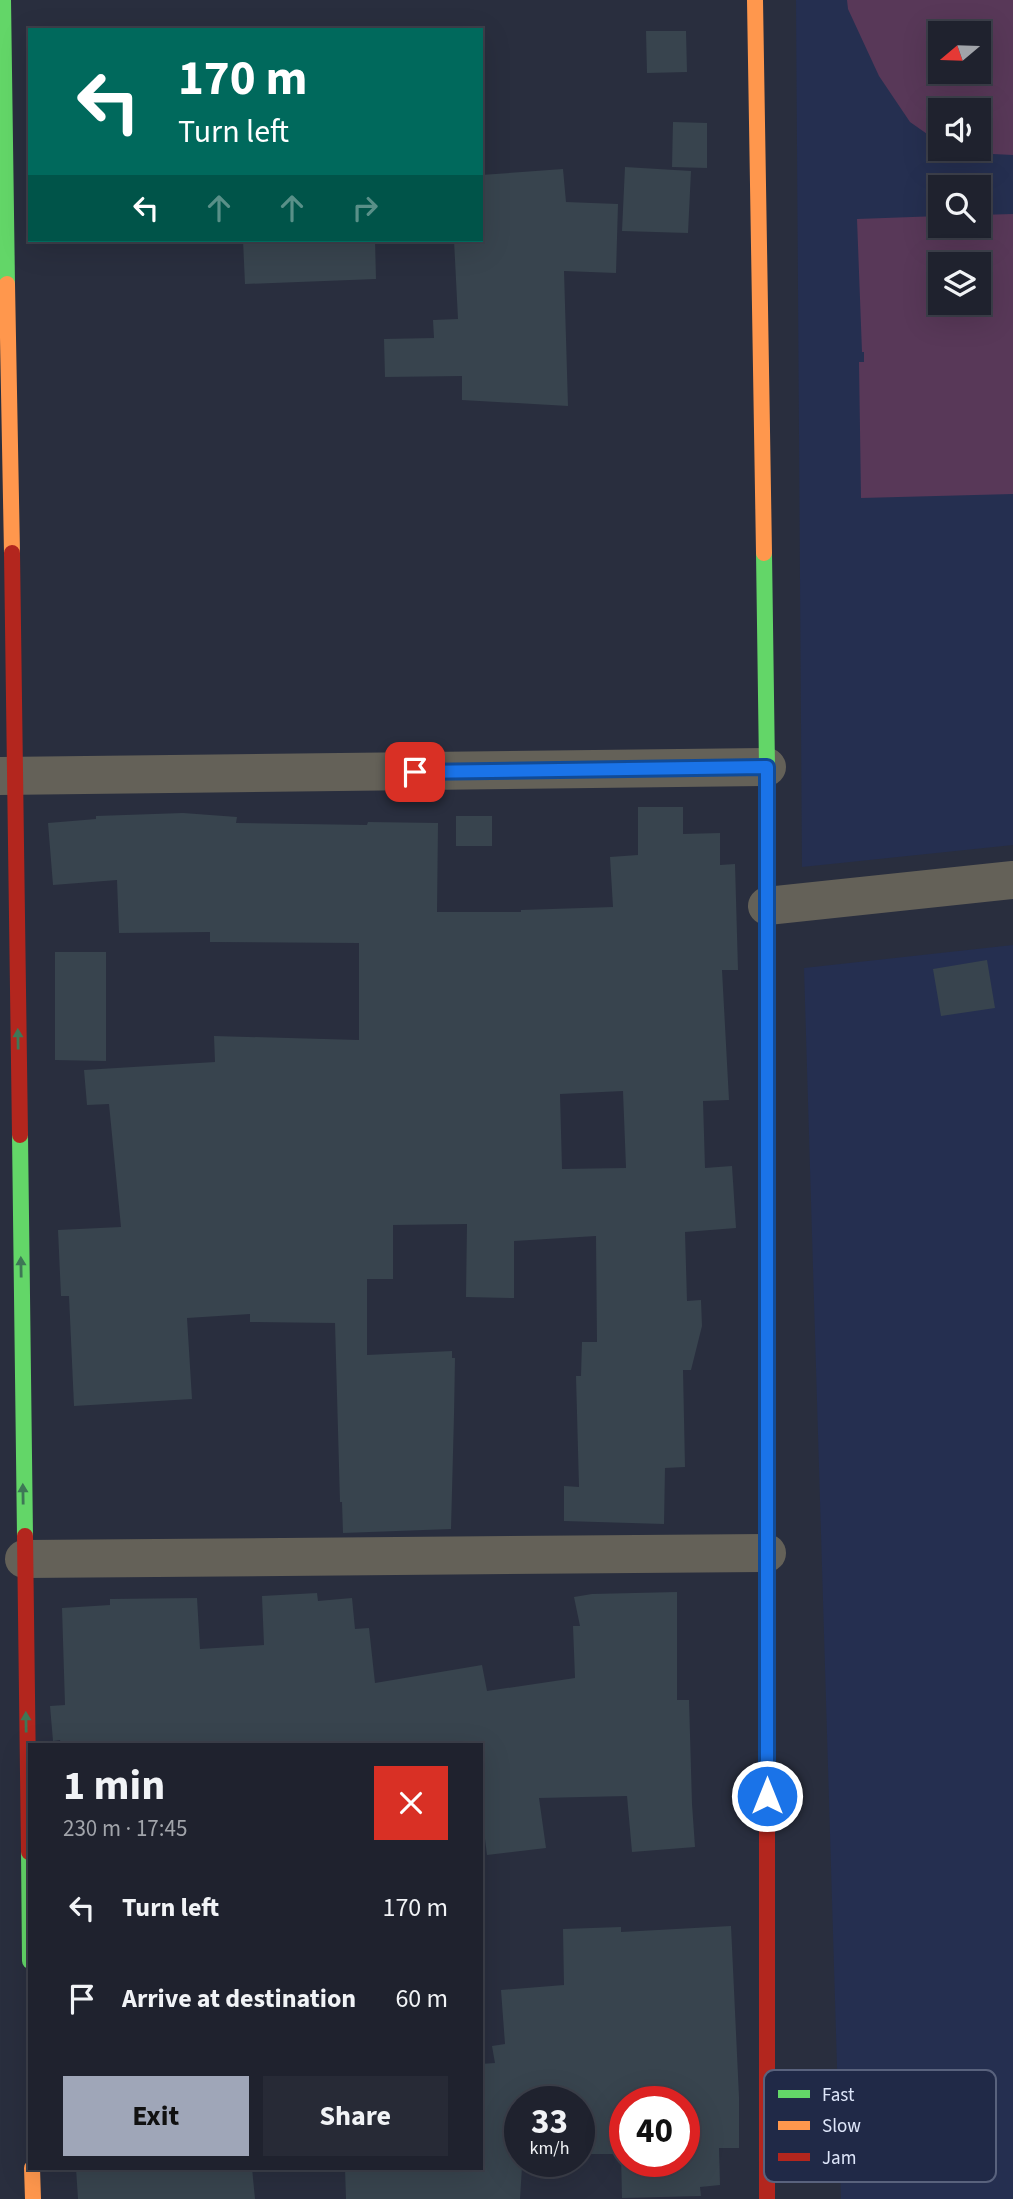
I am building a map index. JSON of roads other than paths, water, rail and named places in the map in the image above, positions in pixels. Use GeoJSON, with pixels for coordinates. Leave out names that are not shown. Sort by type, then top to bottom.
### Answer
{"type":"FeatureCollection","features":[{"type":"Feature","properties":{"kind":"street"},"geometry":{"type":"LineString","coordinates":[[3,0],[8,776],[28,1827]]}},
{"type":"Feature","properties":{"kind":"street"},"geometry":{"type":"LineString","coordinates":[[755,0],[767,767],[767,2070]]}},
{"type":"Feature","properties":{"kind":"street"},"geometry":{"type":"LineString","coordinates":[[8,776],[767,767]]}},
{"type":"Feature","properties":{"kind":"street"},"geometry":{"type":"LineString","coordinates":[[767,906],[1013,880]]}},
{"type":"Feature","properties":{"kind":"street"},"geometry":{"type":"LineString","coordinates":[[24,1559],[767,1553]]}},
{"type":"Feature","properties":{"kind":"street"},"geometry":{"type":"LineString","coordinates":[[32,2170],[33,2199]]}}]}
